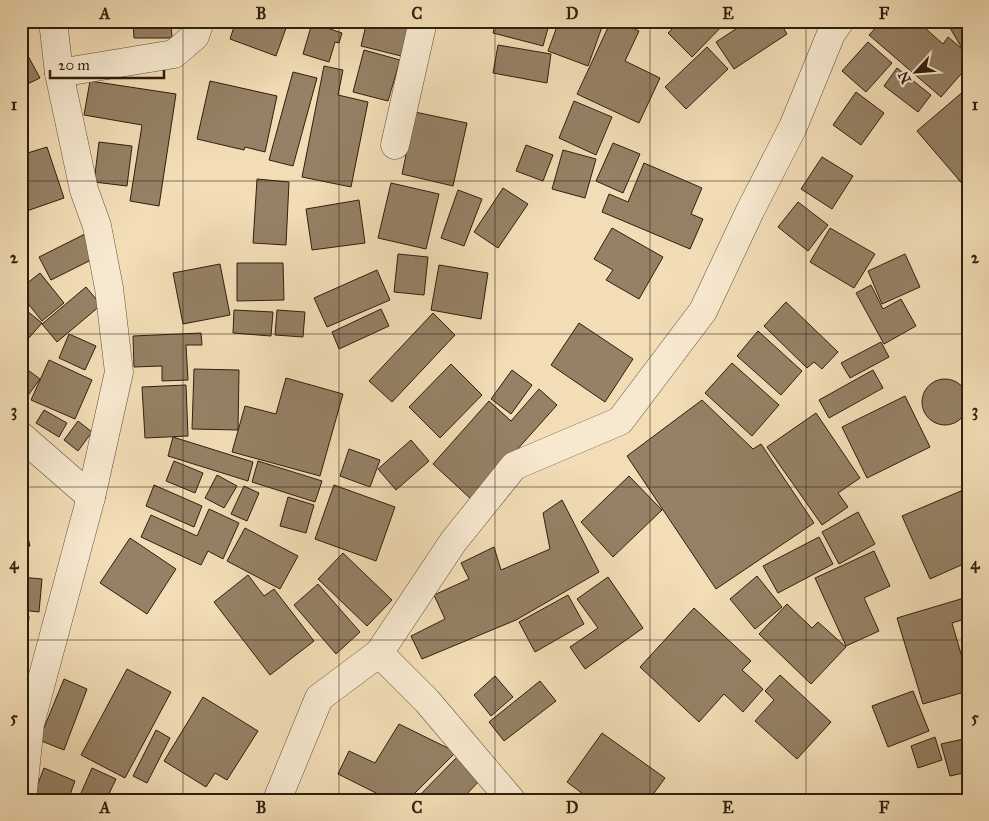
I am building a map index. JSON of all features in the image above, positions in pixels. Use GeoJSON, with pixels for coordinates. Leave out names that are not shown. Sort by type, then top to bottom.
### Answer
{"type":"FeatureCollection","features":[{"type":"Feature","properties":{"kind":"street"},"geometry":{"type":"LineString","coordinates":[[59,73],[174,54],[195,36],[200,21]]}},
{"type":"Feature","properties":{"kind":"street"},"geometry":{"type":"LineString","coordinates":[[395,145],[423,21]]}},
{"type":"Feature","properties":{"kind":"street"},"geometry":{"type":"LineString","coordinates":[[276,800],[319,698],[379,653],[453,542],[514,466],[620,421],[703,311],[792,127],[831,34],[840,21]]}},
{"type":"Feature","properties":{"kind":"street"},"geometry":{"type":"LineString","coordinates":[[22,800],[30,724],[92,497],[119,372],[110,288],[97,226],[84,190],[50,23]]}},
{"type":"Feature","properties":{"kind":"street"},"geometry":{"type":"LineString","coordinates":[[21,436],[92,497]]}},
{"type":"Feature","properties":{"kind":"street"},"geometry":{"type":"LineString","coordinates":[[379,653],[427,701],[511,800]]}},
{"type":"Feature","properties":{"kind":"building"},"geometry":{"type":"Polygon","coordinates":[[[133,21],[195,21],[195,23],[171,23],[172,38],[134,38],[133,21]]]}},
{"type":"Feature","properties":{"kind":"building"},"geometry":{"type":"Polygon","coordinates":[[[236,21],[267,21],[286,28],[276,56],[230,39],[236,21]]]}},
{"type":"Feature","properties":{"kind":"building"},"geometry":{"type":"Polygon","coordinates":[[[367,21],[414,21],[405,57],[361,46],[367,21]]]}},
{"type":"Feature","properties":{"kind":"building"},"geometry":{"type":"Polygon","coordinates":[[[496,21],[550,21],[543,46],[493,33],[496,21]]]}},
{"type":"Feature","properties":{"kind":"building"},"geometry":{"type":"Polygon","coordinates":[[[559,21],[585,21],[602,27],[588,66],[548,51],[559,21]]]}},
{"type":"Feature","properties":{"kind":"building"},"geometry":{"type":"Polygon","coordinates":[[[611,21],[618,21],[639,31],[625,61],[660,78],[639,123],[577,94],[611,21]]]}},
{"type":"Feature","properties":{"kind":"building"},"geometry":{"type":"Polygon","coordinates":[[[680,21],[727,21],[692,57],[668,33],[680,21]]]}},
{"type":"Feature","properties":{"kind":"building"},"geometry":{"type":"Polygon","coordinates":[[[748,21],[779,21],[787,34],[734,69],[716,42],[748,21]]]}},
{"type":"Feature","properties":{"kind":"building"},"geometry":{"type":"Polygon","coordinates":[[[882,21],[917,21],[943,44],[948,37],[968,54],[968,66],[941,97],[869,35],[882,21]]]}},
{"type":"Feature","properties":{"kind":"building"},"geometry":{"type":"Polygon","coordinates":[[[946,21],[968,21],[968,48],[963,50],[946,21]]]}},
{"type":"Feature","properties":{"kind":"building"},"geometry":{"type":"Polygon","coordinates":[[[312,23],[342,33],[339,43],[335,42],[329,62],[303,54],[312,23]]]}},
{"type":"Feature","properties":{"kind":"building"},"geometry":{"type":"Polygon","coordinates":[[[868,42],[892,63],[866,92],[842,71],[868,42]]]}},
{"type":"Feature","properties":{"kind":"building"},"geometry":{"type":"Polygon","coordinates":[[[21,43],[40,78],[21,87],[21,43]]]}},
{"type":"Feature","properties":{"kind":"building"},"geometry":{"type":"Polygon","coordinates":[[[498,45],[551,54],[547,83],[493,73],[498,45]]]}},
{"type":"Feature","properties":{"kind":"building"},"geometry":{"type":"Polygon","coordinates":[[[707,47],[728,69],[686,109],[665,87],[707,47]]]}},
{"type":"Feature","properties":{"kind":"building"},"geometry":{"type":"Polygon","coordinates":[[[364,50],[400,60],[388,101],[353,92],[364,50]]]}},
{"type":"Feature","properties":{"kind":"building"},"geometry":{"type":"Polygon","coordinates":[[[324,66],[343,70],[338,95],[368,102],[351,187],[302,177],[324,66]]]}},
{"type":"Feature","properties":{"kind":"building"},"geometry":{"type":"Polygon","coordinates":[[[897,68],[931,95],[918,112],[884,86],[897,68]]]}},
{"type":"Feature","properties":{"kind":"building"},"geometry":{"type":"Polygon","coordinates":[[[293,72],[317,78],[293,166],[269,160],[293,72]]]}},
{"type":"Feature","properties":{"kind":"building"},"geometry":{"type":"Polygon","coordinates":[[[90,81],[176,94],[159,206],[130,201],[142,125],[84,115],[90,81]]]}},
{"type":"Feature","properties":{"kind":"building"},"geometry":{"type":"Polygon","coordinates":[[[210,81],[277,96],[265,152],[245,147],[244,150],[197,139],[210,81]]]}},
{"type":"Feature","properties":{"kind":"building"},"geometry":{"type":"Polygon","coordinates":[[[965,90],[968,93],[968,185],[965,187],[917,131],[965,90]]]}},
{"type":"Feature","properties":{"kind":"building"},"geometry":{"type":"Polygon","coordinates":[[[856,92],[884,113],[861,145],[833,125],[856,92]]]}},
{"type":"Feature","properties":{"kind":"building"},"geometry":{"type":"Polygon","coordinates":[[[574,101],[612,117],[596,155],[559,138],[574,101]]]}},
{"type":"Feature","properties":{"kind":"building"},"geometry":{"type":"Polygon","coordinates":[[[415,112],[467,123],[453,186],[402,174],[415,112]]]}},
{"type":"Feature","properties":{"kind":"building"},"geometry":{"type":"Polygon","coordinates":[[[99,142],[132,146],[127,186],[94,182],[99,142]]]}},
{"type":"Feature","properties":{"kind":"building"},"geometry":{"type":"Polygon","coordinates":[[[613,143],[640,154],[623,193],[596,181],[613,143]]]}},
{"type":"Feature","properties":{"kind":"building"},"geometry":{"type":"Polygon","coordinates":[[[526,145],[553,155],[543,181],[516,171],[526,145]]]}},
{"type":"Feature","properties":{"kind":"building"},"geometry":{"type":"Polygon","coordinates":[[[47,147],[64,198],[21,213],[21,155],[47,147]]]}},
{"type":"Feature","properties":{"kind":"building"},"geometry":{"type":"Polygon","coordinates":[[[563,150],[596,159],[585,198],[552,189],[563,150]]]}},
{"type":"Feature","properties":{"kind":"building"},"geometry":{"type":"Polygon","coordinates":[[[822,157],[853,176],[832,209],[801,189],[822,157]]]}},
{"type":"Feature","properties":{"kind":"building"},"geometry":{"type":"Polygon","coordinates":[[[644,163],[702,188],[691,214],[703,219],[690,249],[602,212],[609,194],[628,202],[644,163]]]}},
{"type":"Feature","properties":{"kind":"building"},"geometry":{"type":"Polygon","coordinates":[[[257,179],[289,182],[286,245],[253,243],[257,179]]]}},
{"type":"Feature","properties":{"kind":"building"},"geometry":{"type":"Polygon","coordinates":[[[391,183],[439,194],[426,249],[378,238],[391,183]]]}},
{"type":"Feature","properties":{"kind":"building"},"geometry":{"type":"Polygon","coordinates":[[[503,188],[528,204],[498,248],[474,232],[503,188]]]}},
{"type":"Feature","properties":{"kind":"building"},"geometry":{"type":"Polygon","coordinates":[[[458,190],[482,199],[464,246],[441,238],[458,190]]]}},
{"type":"Feature","properties":{"kind":"building"},"geometry":{"type":"Polygon","coordinates":[[[359,200],[365,243],[312,250],[306,209],[359,200]]]}},
{"type":"Feature","properties":{"kind":"building"},"geometry":{"type":"Polygon","coordinates":[[[798,202],[828,225],[808,251],[778,227],[798,202]]]}},
{"type":"Feature","properties":{"kind":"building"},"geometry":{"type":"Polygon","coordinates":[[[612,228],[663,257],[639,299],[606,280],[613,270],[594,259],[612,228]]]}},
{"type":"Feature","properties":{"kind":"building"},"geometry":{"type":"Polygon","coordinates":[[[830,228],[875,254],[854,288],[810,262],[830,228]]]}},
{"type":"Feature","properties":{"kind":"building"},"geometry":{"type":"Polygon","coordinates":[[[85,234],[97,257],[51,280],[39,257],[85,234]]]}},
{"type":"Feature","properties":{"kind":"building"},"geometry":{"type":"Polygon","coordinates":[[[398,254],[428,257],[424,295],[394,292],[398,254]]]}},
{"type":"Feature","properties":{"kind":"building"},"geometry":{"type":"Polygon","coordinates":[[[905,254],[920,287],[882,304],[868,271],[905,254]]]}},
{"type":"Feature","properties":{"kind":"building"},"geometry":{"type":"Polygon","coordinates":[[[237,263],[283,263],[284,300],[237,301],[237,263]]]}},
{"type":"Feature","properties":{"kind":"building"},"geometry":{"type":"Polygon","coordinates":[[[220,264],[230,315],[183,324],[173,273],[220,264]]]}},
{"type":"Feature","properties":{"kind":"building"},"geometry":{"type":"Polygon","coordinates":[[[439,265],[488,273],[481,319],[431,310],[439,265]]]}},
{"type":"Feature","properties":{"kind":"building"},"geometry":{"type":"Polygon","coordinates":[[[377,270],[390,300],[327,327],[314,298],[377,270]]]}},
{"type":"Feature","properties":{"kind":"building"},"geometry":{"type":"Polygon","coordinates":[[[40,273],[64,303],[42,321],[21,295],[21,288],[40,273]]]}},
{"type":"Feature","properties":{"kind":"building"},"geometry":{"type":"Polygon","coordinates":[[[871,285],[883,309],[901,299],[916,326],[884,344],[856,293],[871,285]]]}},
{"type":"Feature","properties":{"kind":"building"},"geometry":{"type":"Polygon","coordinates":[[[86,287],[101,305],[57,342],[42,324],[86,287]]]}},
{"type":"Feature","properties":{"kind":"building"},"geometry":{"type":"Polygon","coordinates":[[[786,302],[838,352],[822,369],[814,362],[807,368],[764,326],[786,302]]]}},
{"type":"Feature","properties":{"kind":"building"},"geometry":{"type":"Polygon","coordinates":[[[21,306],[42,323],[21,347],[21,306]]]}},
{"type":"Feature","properties":{"kind":"building"},"geometry":{"type":"Polygon","coordinates":[[[381,309],[389,326],[339,349],[332,332],[381,309]]]}},
{"type":"Feature","properties":{"kind":"building"},"geometry":{"type":"Polygon","coordinates":[[[234,310],[273,312],[271,336],[233,333],[234,310]]]}},
{"type":"Feature","properties":{"kind":"building"},"geometry":{"type":"Polygon","coordinates":[[[277,310],[305,312],[303,337],[275,335],[277,310]]]}},
{"type":"Feature","properties":{"kind":"building"},"geometry":{"type":"Polygon","coordinates":[[[433,313],[455,335],[392,402],[369,381],[433,313]]]}},
{"type":"Feature","properties":{"kind":"building"},"geometry":{"type":"Polygon","coordinates":[[[579,323],[633,359],[605,402],[551,365],[579,323]]]}},
{"type":"Feature","properties":{"kind":"building"},"geometry":{"type":"Polygon","coordinates":[[[758,331],[802,371],[781,395],[737,356],[758,331]]]}},
{"type":"Feature","properties":{"kind":"building"},"geometry":{"type":"Polygon","coordinates":[[[201,333],[202,345],[186,345],[188,380],[162,381],[162,366],[134,367],[133,336],[201,333]]]}},
{"type":"Feature","properties":{"kind":"building"},"geometry":{"type":"Polygon","coordinates":[[[69,334],[96,346],[85,370],[59,358],[69,334]]]}},
{"type":"Feature","properties":{"kind":"building"},"geometry":{"type":"Polygon","coordinates":[[[881,342],[889,357],[850,378],[841,363],[881,342]]]}},
{"type":"Feature","properties":{"kind":"building"},"geometry":{"type":"Polygon","coordinates":[[[49,360],[92,380],[75,419],[31,400],[49,360]]]}},
{"type":"Feature","properties":{"kind":"building"},"geometry":{"type":"Polygon","coordinates":[[[732,363],[779,405],[752,436],[705,393],[732,363]]]}},
{"type":"Feature","properties":{"kind":"building"},"geometry":{"type":"Polygon","coordinates":[[[451,364],[482,395],[440,438],[409,407],[451,364]]]}},
{"type":"Feature","properties":{"kind":"building"},"geometry":{"type":"Polygon","coordinates":[[[21,365],[40,379],[26,398],[21,395],[21,365]]]}},
{"type":"Feature","properties":{"kind":"building"},"geometry":{"type":"Polygon","coordinates":[[[194,369],[239,370],[238,430],[192,429],[194,369]]]}},
{"type":"Feature","properties":{"kind":"building"},"geometry":{"type":"Polygon","coordinates":[[[512,370],[532,385],[511,414],[491,399],[512,370]]]}},
{"type":"Feature","properties":{"kind":"building"},"geometry":{"type":"Polygon","coordinates":[[[873,370],[883,388],[829,418],[819,400],[873,370]]]}},
{"type":"Feature","properties":{"kind":"building"},"geometry":{"type":"Polygon","coordinates":[[[286,378],[343,394],[320,476],[232,452],[245,406],[276,414],[286,378]]]}},
{"type":"Feature","properties":{"kind":"building"},"geometry":{"type":"Polygon","coordinates":[[[940,379],[950,379],[964,389],[968,402],[964,415],[958,421],[950,425],[940,425],[926,415],[922,407],[922,397],[932,383],[940,379]]]}},
{"type":"Feature","properties":{"kind":"building"},"geometry":{"type":"Polygon","coordinates":[[[186,385],[188,436],[145,438],[142,387],[186,385]]]}},
{"type":"Feature","properties":{"kind":"building"},"geometry":{"type":"Polygon","coordinates":[[[539,389],[557,405],[472,500],[433,464],[489,401],[511,421],[539,389]]]}},
{"type":"Feature","properties":{"kind":"building"},"geometry":{"type":"Polygon","coordinates":[[[905,396],[930,447],[867,478],[842,427],[905,396]]]}},
{"type":"Feature","properties":{"kind":"building"},"geometry":{"type":"Polygon","coordinates":[[[702,400],[753,449],[761,444],[814,523],[716,589],[627,456],[702,400]]]}},
{"type":"Feature","properties":{"kind":"building"},"geometry":{"type":"Polygon","coordinates":[[[44,410],[67,423],[59,437],[36,423],[44,410]]]}},
{"type":"Feature","properties":{"kind":"building"},"geometry":{"type":"Polygon","coordinates":[[[816,413],[860,478],[838,493],[848,507],[822,525],[767,447],[816,413]]]}},
{"type":"Feature","properties":{"kind":"building"},"geometry":{"type":"Polygon","coordinates":[[[78,421],[92,432],[78,451],[64,440],[78,421]]]}},
{"type":"Feature","properties":{"kind":"building"},"geometry":{"type":"Polygon","coordinates":[[[173,437],[253,462],[248,481],[168,456],[173,437]]]}},
{"type":"Feature","properties":{"kind":"building"},"geometry":{"type":"Polygon","coordinates":[[[411,440],[429,461],[396,490],[378,469],[411,440]]]}},
{"type":"Feature","properties":{"kind":"building"},"geometry":{"type":"Polygon","coordinates":[[[349,449],[380,460],[370,487],[340,476],[349,449]]]}},
{"type":"Feature","properties":{"kind":"building"},"geometry":{"type":"Polygon","coordinates":[[[174,461],[203,473],[195,493],[166,481],[174,461]]]}},
{"type":"Feature","properties":{"kind":"building"},"geometry":{"type":"Polygon","coordinates":[[[258,461],[322,481],[315,502],[252,482],[258,461]]]}},
{"type":"Feature","properties":{"kind":"building"},"geometry":{"type":"Polygon","coordinates":[[[217,475],[237,486],[224,508],[205,498],[217,475]]]}},
{"type":"Feature","properties":{"kind":"building"},"geometry":{"type":"Polygon","coordinates":[[[629,476],[662,510],[613,557],[581,522],[629,476]]]}},
{"type":"Feature","properties":{"kind":"building"},"geometry":{"type":"Polygon","coordinates":[[[154,485],[202,506],[194,527],[146,506],[154,485]]]}},
{"type":"Feature","properties":{"kind":"building"},"geometry":{"type":"Polygon","coordinates":[[[334,485],[395,507],[376,561],[315,539],[334,485]]]}},
{"type":"Feature","properties":{"kind":"building"},"geometry":{"type":"Polygon","coordinates":[[[244,486],[259,493],[247,521],[231,514],[244,486]]]}},
{"type":"Feature","properties":{"kind":"building"},"geometry":{"type":"Polygon","coordinates":[[[968,488],[968,562],[930,579],[902,516],[968,488]]]}},
{"type":"Feature","properties":{"kind":"building"},"geometry":{"type":"Polygon","coordinates":[[[288,497],[314,505],[306,533],[280,526],[288,497]]]}},
{"type":"Feature","properties":{"kind":"building"},"geometry":{"type":"Polygon","coordinates":[[[562,500],[599,572],[516,620],[422,659],[411,636],[445,619],[434,595],[469,579],[461,563],[494,547],[501,570],[550,549],[543,513],[562,500]]]}},
{"type":"Feature","properties":{"kind":"building"},"geometry":{"type":"Polygon","coordinates":[[[21,509],[30,546],[21,548],[21,509]]]}},
{"type":"Feature","properties":{"kind":"building"},"geometry":{"type":"Polygon","coordinates":[[[209,509],[239,523],[223,559],[208,551],[201,565],[141,537],[151,515],[197,536],[209,509]]]}},
{"type":"Feature","properties":{"kind":"building"},"geometry":{"type":"Polygon","coordinates":[[[858,512],[875,544],[839,564],[822,532],[858,512]]]}},
{"type":"Feature","properties":{"kind":"building"},"geometry":{"type":"Polygon","coordinates":[[[245,528],[298,556],[280,589],[227,561],[245,528]]]}},
{"type":"Feature","properties":{"kind":"building"},"geometry":{"type":"Polygon","coordinates":[[[819,537],[833,564],[778,593],[763,566],[819,537]]]}},
{"type":"Feature","properties":{"kind":"building"},"geometry":{"type":"Polygon","coordinates":[[[130,538],[176,569],[147,614],[100,583],[130,538]]]}},
{"type":"Feature","properties":{"kind":"building"},"geometry":{"type":"Polygon","coordinates":[[[874,551],[890,586],[864,598],[879,631],[846,646],[815,578],[874,551]]]}},
{"type":"Feature","properties":{"kind":"building"},"geometry":{"type":"Polygon","coordinates":[[[343,553],[392,600],[367,626],[318,579],[343,553]]]}},
{"type":"Feature","properties":{"kind":"building"},"geometry":{"type":"Polygon","coordinates":[[[248,575],[264,596],[274,589],[314,641],[270,675],[214,602],[248,575]]]}},
{"type":"Feature","properties":{"kind":"building"},"geometry":{"type":"Polygon","coordinates":[[[757,576],[782,607],[755,629],[730,599],[757,576]]]}},
{"type":"Feature","properties":{"kind":"building"},"geometry":{"type":"Polygon","coordinates":[[[21,577],[42,579],[39,612],[21,610],[21,577]]]}},
{"type":"Feature","properties":{"kind":"building"},"geometry":{"type":"Polygon","coordinates":[[[608,577],[643,628],[585,669],[570,647],[598,628],[577,599],[608,577]]]}},
{"type":"Feature","properties":{"kind":"building"},"geometry":{"type":"Polygon","coordinates":[[[318,584],[360,632],[336,654],[294,605],[318,584]]]}},
{"type":"Feature","properties":{"kind":"building"},"geometry":{"type":"Polygon","coordinates":[[[568,595],[584,624],[535,652],[519,622],[568,595]]]}},
{"type":"Feature","properties":{"kind":"building"},"geometry":{"type":"Polygon","coordinates":[[[964,598],[968,610],[968,618],[952,623],[968,678],[968,691],[923,704],[897,618],[964,598]]]}},
{"type":"Feature","properties":{"kind":"building"},"geometry":{"type":"Polygon","coordinates":[[[787,604],[812,628],[818,622],[846,647],[811,684],[759,634],[787,604]]]}},
{"type":"Feature","properties":{"kind":"building"},"geometry":{"type":"Polygon","coordinates":[[[694,608],[751,661],[742,670],[763,689],[743,712],[724,694],[699,722],[640,667],[694,608]]]}},
{"type":"Feature","properties":{"kind":"building"},"geometry":{"type":"Polygon","coordinates":[[[21,616],[29,616],[26,652],[21,652],[21,616]]]}},
{"type":"Feature","properties":{"kind":"building"},"geometry":{"type":"Polygon","coordinates":[[[127,669],[171,692],[125,778],[81,755],[127,669]]]}},
{"type":"Feature","properties":{"kind":"building"},"geometry":{"type":"Polygon","coordinates":[[[780,675],[831,722],[797,759],[755,721],[774,700],[765,691],[780,675]]]}},
{"type":"Feature","properties":{"kind":"building"},"geometry":{"type":"Polygon","coordinates":[[[495,676],[513,697],[491,716],[474,695],[495,676]]]}},
{"type":"Feature","properties":{"kind":"building"},"geometry":{"type":"Polygon","coordinates":[[[64,679],[87,689],[64,750],[39,740],[64,679]]]}},
{"type":"Feature","properties":{"kind":"building"},"geometry":{"type":"Polygon","coordinates":[[[540,681],[556,701],[504,741],[489,722],[540,681]]]}},
{"type":"Feature","properties":{"kind":"building"},"geometry":{"type":"Polygon","coordinates":[[[913,691],[929,731],[888,747],[872,706],[913,691]]]}},
{"type":"Feature","properties":{"kind":"building"},"geometry":{"type":"Polygon","coordinates":[[[203,697],[258,731],[227,780],[215,773],[206,787],[164,761],[203,697]]]}},
{"type":"Feature","properties":{"kind":"building"},"geometry":{"type":"Polygon","coordinates":[[[399,724],[456,752],[408,800],[390,800],[338,774],[349,751],[375,763],[399,724]]]}},
{"type":"Feature","properties":{"kind":"building"},"geometry":{"type":"Polygon","coordinates":[[[156,730],[170,738],[147,783],[133,776],[156,730]]]}},
{"type":"Feature","properties":{"kind":"building"},"geometry":{"type":"Polygon","coordinates":[[[602,733],[665,778],[649,800],[591,800],[567,782],[602,733]]]}},
{"type":"Feature","properties":{"kind":"building"},"geometry":{"type":"Polygon","coordinates":[[[935,737],[942,760],[918,768],[911,746],[935,737]]]}},
{"type":"Feature","properties":{"kind":"building"},"geometry":{"type":"Polygon","coordinates":[[[968,738],[968,772],[950,776],[941,744],[968,738]]]}},
{"type":"Feature","properties":{"kind":"building"},"geometry":{"type":"Polygon","coordinates":[[[459,755],[482,778],[461,800],[415,800],[459,755]]]}},
{"type":"Feature","properties":{"kind":"building"},"geometry":{"type":"Polygon","coordinates":[[[44,768],[75,781],[68,800],[32,799],[44,768]]]}},
{"type":"Feature","properties":{"kind":"building"},"geometry":{"type":"Polygon","coordinates":[[[92,768],[116,779],[106,800],[78,800],[92,768]]]}},
{"type":"Feature","properties":{"kind":"building"},"geometry":{"type":"Polygon","coordinates":[[[179,794],[202,800],[178,800],[179,794]]]}}]}
